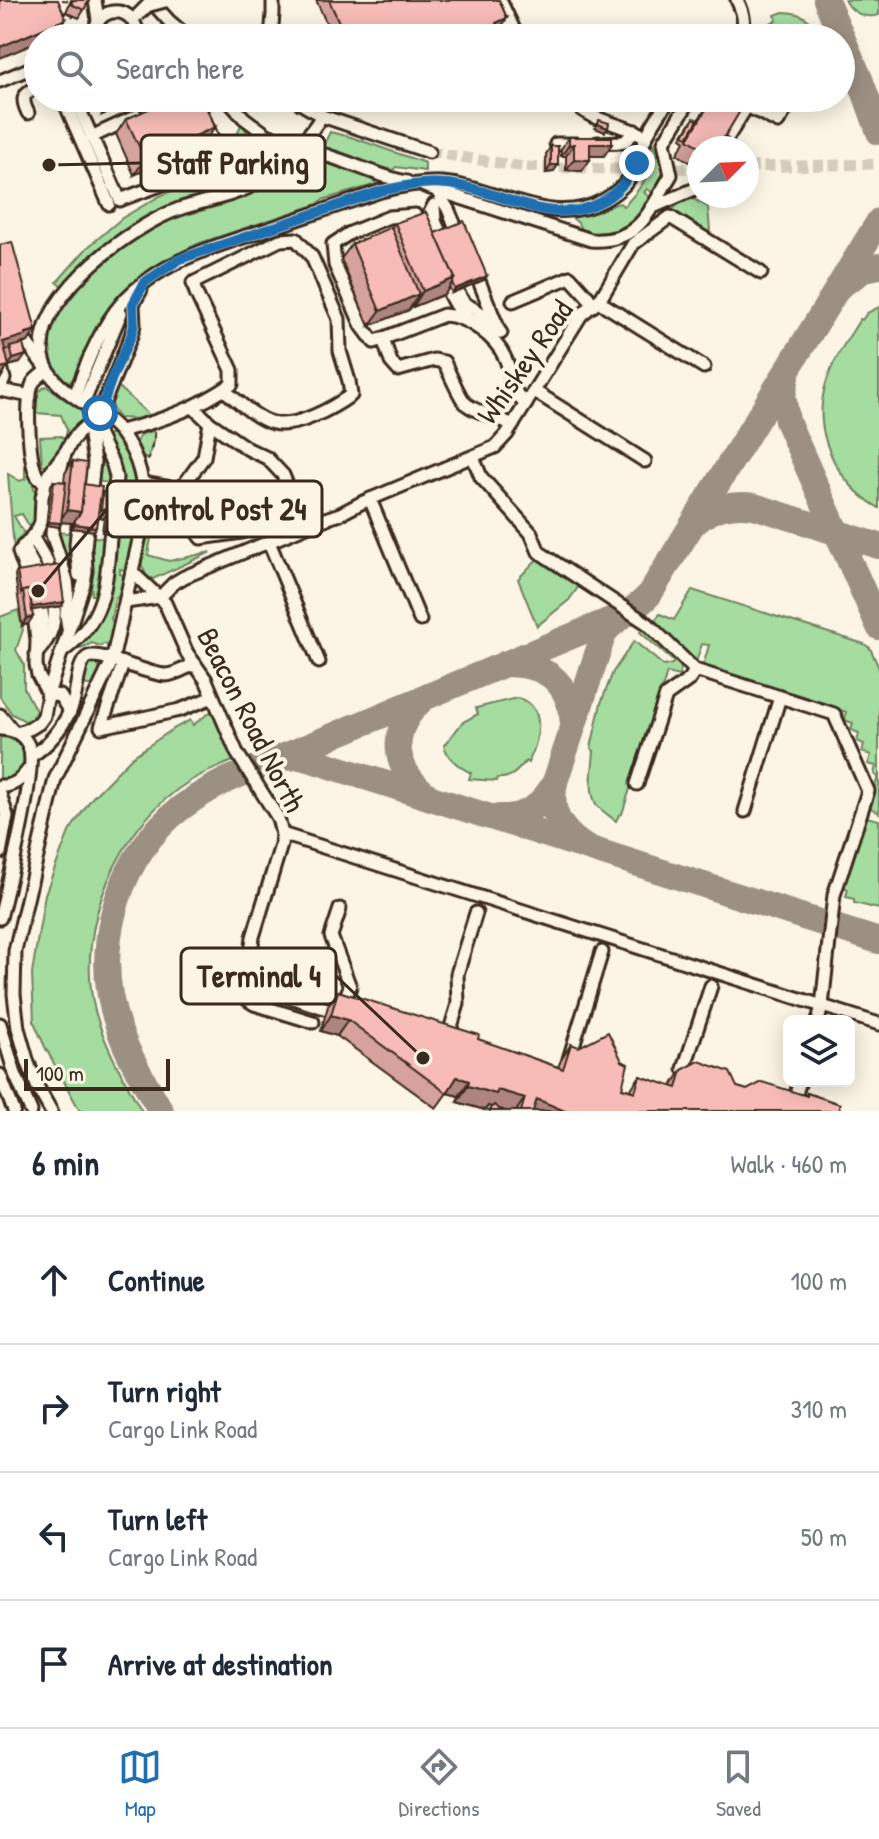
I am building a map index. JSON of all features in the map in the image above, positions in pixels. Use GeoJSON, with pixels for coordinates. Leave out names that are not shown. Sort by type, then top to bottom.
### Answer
{"type":"FeatureCollection","features":[{"type":"Feature","properties":{"kind":"street"},"geometry":{"type":"LineString","coordinates":[[95,0],[98,20]]}},
{"type":"Feature","properties":{"kind":"street"},"geometry":{"type":"LineString","coordinates":[[108,0],[118,12]]}},
{"type":"Feature","properties":{"kind":"street"},"geometry":{"type":"LineString","coordinates":[[272,24],[273,0]]}},
{"type":"Feature","properties":{"kind":"street"},"geometry":{"type":"LineString","coordinates":[[489,0],[500,24]]}},
{"type":"Feature","properties":{"kind":"street"},"geometry":{"type":"LineString","coordinates":[[500,0],[511,24]]}},
{"type":"Feature","properties":{"kind":"street"},"geometry":{"type":"LineString","coordinates":[[737,0],[743,15],[743,24]]}},
{"type":"Feature","properties":{"kind":"street"},"geometry":{"type":"LineString","coordinates":[[136,18],[158,1],[173,24]]}},
{"type":"Feature","properties":{"kind":"street"},"geometry":{"type":"LineString","coordinates":[[96,24],[104,15],[118,12],[136,18]]}},
{"type":"Feature","properties":{"kind":"street"},"geometry":{"type":"LineString","coordinates":[[136,18],[137,24]]}},
{"type":"Feature","properties":{"kind":"street"},"geometry":{"type":"LineString","coordinates":[[0,81],[24,71]]}},
{"type":"Feature","properties":{"kind":"street"},"geometry":{"type":"LineString","coordinates":[[69,112],[109,204]]}},
{"type":"Feature","properties":{"kind":"street"},"geometry":{"type":"LineString","coordinates":[[81,112],[120,200],[193,171],[209,160],[215,145],[201,112]]}},
{"type":"Feature","properties":{"kind":"street"},"geometry":{"type":"LineString","coordinates":[[91,137],[147,112]]}},
{"type":"Feature","properties":{"kind":"street"},"geometry":{"type":"LineString","coordinates":[[239,112],[267,135],[393,179],[419,185],[483,191],[542,210],[559,211],[596,204],[622,187],[637,163],[641,134]]}},
{"type":"Feature","properties":{"kind":"street"},"geometry":{"type":"LineString","coordinates":[[315,112],[429,152]]}},
{"type":"Feature","properties":{"kind":"street"},"geometry":{"type":"LineString","coordinates":[[584,112],[641,134]]}},
{"type":"Feature","properties":{"kind":"street"},"geometry":{"type":"LineString","coordinates":[[556,144],[621,143],[641,134],[657,112]]}},
{"type":"Feature","properties":{"kind":"street"},"geometry":{"type":"LineString","coordinates":[[439,187],[591,240],[606,241],[627,235],[650,209],[671,175],[664,142],[682,112]]}},
{"type":"Feature","properties":{"kind":"street"},"geometry":{"type":"LineString","coordinates":[[729,136],[744,112]]}},
{"type":"Feature","properties":{"kind":"street"},"geometry":{"type":"LineString","coordinates":[[764,112],[778,122],[784,112]]}},
{"type":"Feature","properties":{"kind":"street"},"geometry":{"type":"LineString","coordinates":[[47,370],[39,328],[51,317],[82,274],[108,250],[147,224],[177,210],[238,192],[276,171],[322,116]]}},
{"type":"Feature","properties":{"kind":"street"},"geometry":{"type":"LineString","coordinates":[[79,399],[128,297],[180,259],[381,191],[419,185]]}},
{"type":"Feature","properties":{"kind":"street"},"geometry":{"type":"LineString","coordinates":[[439,187],[434,205],[435,221],[451,298],[470,320],[498,328]]}},
{"type":"Feature","properties":{"kind":"street"},"geometry":{"type":"LineString","coordinates":[[439,187],[464,247]]}},
{"type":"Feature","properties":{"kind":"street"},"geometry":{"type":"LineString","coordinates":[[650,209],[687,195]]}},
{"type":"Feature","properties":{"kind":"street"},"geometry":{"type":"LineString","coordinates":[[425,236],[415,215],[389,217],[350,233],[333,244],[335,265],[362,326],[374,342],[444,315],[452,315],[493,340],[506,358],[520,400],[526,404]]}},
{"type":"Feature","properties":{"kind":"street","name":"Whiskey Road"},"geometry":{"type":"LineString","coordinates":[[160,597],[184,577],[340,514],[501,442],[581,315],[595,304],[633,244],[670,217],[761,273]]}},
{"type":"Feature","properties":{"kind":"street"},"geometry":{"type":"LineString","coordinates":[[120,431],[146,425],[193,407],[232,384],[232,370],[193,283],[280,240],[296,239],[312,257],[339,319],[340,351],[351,395],[337,406],[289,424],[272,423],[224,390]]}},
{"type":"Feature","properties":{"kind":"street"},"geometry":{"type":"LineString","coordinates":[[442,258],[464,303],[498,328]]}},
{"type":"Feature","properties":{"kind":"street"},"geometry":{"type":"LineString","coordinates":[[470,259],[512,362],[510,377]]}},
{"type":"Feature","properties":{"kind":"street"},"geometry":{"type":"LineString","coordinates":[[513,301],[570,277],[595,304],[704,367]]}},
{"type":"Feature","properties":{"kind":"street"},"geometry":{"type":"LineString","coordinates":[[460,280],[472,309]]}},
{"type":"Feature","properties":{"kind":"street"},"geometry":{"type":"LineString","coordinates":[[10,731],[31,728],[44,716],[48,694],[79,599],[76,544],[82,529],[90,437],[131,336],[133,304],[145,282]]}},
{"type":"Feature","properties":{"kind":"street"},"geometry":{"type":"LineString","coordinates":[[383,339],[391,362],[398,370],[434,360],[444,362],[465,403],[513,425]]}},
{"type":"Feature","properties":{"kind":"street"},"geometry":{"type":"LineString","coordinates":[[26,342],[60,387],[120,431],[139,464],[145,513],[117,662],[101,727],[180,710],[213,697]]}},
{"type":"Feature","properties":{"kind":"street"},"geometry":{"type":"LineString","coordinates":[[0,362],[4,379],[1,387],[30,396]]}},
{"type":"Feature","properties":{"kind":"street"},"geometry":{"type":"LineString","coordinates":[[45,482],[35,472],[31,448],[30,396],[34,381],[47,370]]}},
{"type":"Feature","properties":{"kind":"street"},"geometry":{"type":"LineString","coordinates":[[534,391],[645,461]]}},
{"type":"Feature","properties":{"kind":"street"},"geometry":{"type":"LineString","coordinates":[[193,407],[210,423],[267,458],[283,475],[290,492],[290,501],[282,513],[242,532],[201,538],[192,524],[183,486],[204,457],[210,423]]}},
{"type":"Feature","properties":{"kind":"street"},"geometry":{"type":"LineString","coordinates":[[48,694],[38,675],[38,610],[19,552],[41,522],[45,482],[56,462],[84,426],[98,416]]}},
{"type":"Feature","properties":{"kind":"street"},"geometry":{"type":"LineString","coordinates":[[63,651],[78,640],[96,615],[104,594],[116,477],[99,436],[98,416]]}},
{"type":"Feature","properties":{"kind":"street"},"geometry":{"type":"LineString","coordinates":[[66,451],[59,469],[52,526],[54,545],[68,590],[66,615],[69,632]]}},
{"type":"Feature","properties":{"kind":"street"},"geometry":{"type":"LineString","coordinates":[[473,457],[481,477],[531,533],[539,552],[648,624],[695,670],[834,714],[868,791],[834,895],[820,1015]]}},
{"type":"Feature","properties":{"kind":"street"},"geometry":{"type":"LineString","coordinates":[[142,483],[183,490]]}},
{"type":"Feature","properties":{"kind":"street"},"geometry":{"type":"LineString","coordinates":[[370,499],[420,620]]}},
{"type":"Feature","properties":{"kind":"street"},"geometry":{"type":"LineString","coordinates":[[192,524],[229,511],[246,515],[258,524]]}},
{"type":"Feature","properties":{"kind":"street"},"geometry":{"type":"LineString","coordinates":[[32,536],[47,562],[55,607],[54,623],[45,645],[36,654]]}},
{"type":"Feature","properties":{"kind":"street"},"geometry":{"type":"LineString","coordinates":[[269,542],[319,662]]}},
{"type":"Feature","properties":{"kind":"street"},"geometry":{"type":"LineString","coordinates":[[132,572],[160,597]]}},
{"type":"Feature","properties":{"kind":"street"},"geometry":{"type":"LineString","coordinates":[[126,602],[160,597]]}},
{"type":"Feature","properties":{"kind":"street","name":"Beacon Road North"},"geometry":{"type":"LineString","coordinates":[[160,597],[187,653],[203,674],[237,753],[278,818],[282,834],[253,937],[243,990],[254,1004],[313,1022]]}},
{"type":"Feature","properties":{"kind":"street"},"geometry":{"type":"LineString","coordinates":[[0,786],[23,778],[30,761],[50,742],[70,712],[78,688],[79,667],[91,656],[97,655],[167,675],[195,664]]}},
{"type":"Feature","properties":{"kind":"street"},"geometry":{"type":"LineString","coordinates":[[51,1111],[28,1063],[18,1028],[14,994],[15,951],[55,779],[117,662]]}},
{"type":"Feature","properties":{"kind":"street"},"geometry":{"type":"LineString","coordinates":[[637,784],[666,696],[690,679],[695,670]]}},
{"type":"Feature","properties":{"kind":"street"},"geometry":{"type":"LineString","coordinates":[[48,694],[60,696],[70,712]]}},
{"type":"Feature","properties":{"kind":"street"},"geometry":{"type":"LineString","coordinates":[[745,811],[780,697]]}},
{"type":"Feature","properties":{"kind":"street"},"geometry":{"type":"LineString","coordinates":[[0,715],[10,731],[29,748],[30,761],[25,801],[0,918]]}},
{"type":"Feature","properties":{"kind":"street"},"geometry":{"type":"LineString","coordinates":[[0,794],[7,816],[0,853]]}},
{"type":"Feature","properties":{"kind":"street"},"geometry":{"type":"LineString","coordinates":[[282,834],[879,1024]]}},
{"type":"Feature","properties":{"kind":"street"},"geometry":{"type":"LineString","coordinates":[[339,1013],[350,987],[331,936],[340,909]]}},
{"type":"Feature","properties":{"kind":"street"},"geometry":{"type":"LineString","coordinates":[[445,1047],[458,1004],[457,974],[476,913]]}},
{"type":"Feature","properties":{"kind":"street"},"geometry":{"type":"LineString","coordinates":[[566,1069],[602,952]]}},
{"type":"Feature","properties":{"kind":"street"},"geometry":{"type":"LineString","coordinates":[[250,961],[274,989],[354,1017]]}},
{"type":"Feature","properties":{"kind":"street"},"geometry":{"type":"LineString","coordinates":[[684,1069],[711,986]]}},
{"type":"Feature","properties":{"kind":"street"},"geometry":{"type":"LineString","coordinates":[[0,1024],[15,1074],[31,1111]]}},
{"type":"Feature","properties":{"kind":"street"},"geometry":{"type":"LineString","coordinates":[[430,1042],[459,1051]]}},
{"type":"Feature","properties":{"kind":"street"},"geometry":{"type":"LineString","coordinates":[[0,1075],[14,1111]]}},
{"type":"Feature","properties":{"kind":"street"},"geometry":{"type":"LineString","coordinates":[[793,1104],[798,1087]]}},
{"type":"Feature","properties":{"kind":"path"},"geometry":{"type":"LineString","coordinates":[[71,1],[59,1],[60,10],[74,17]]}},
{"type":"Feature","properties":{"kind":"path"},"geometry":{"type":"LineString","coordinates":[[145,461],[149,459],[155,431]]}},
{"type":"Feature","properties":{"kind":"green space"},"geometry":{"type":"Polygon","coordinates":[[[845,0],[879,0],[879,15],[859,14],[845,0]]]}},
{"type":"Feature","properties":{"kind":"green space"},"geometry":{"type":"Polygon","coordinates":[[[795,13],[812,24],[768,24],[777,20],[775,15],[795,13]]]}},
{"type":"Feature","properties":{"kind":"green space"},"geometry":{"type":"Polygon","coordinates":[[[242,122],[248,135],[287,148],[269,169],[240,187],[166,210],[64,288],[57,282],[87,248],[122,218],[160,196],[199,180],[234,156],[242,122]]]}},
{"type":"Feature","properties":{"kind":"green space"},"geometry":{"type":"Polygon","coordinates":[[[330,132],[425,163],[425,171],[396,167],[393,170],[321,150],[330,132]]]}},
{"type":"Feature","properties":{"kind":"green space"},"geometry":{"type":"Polygon","coordinates":[[[653,141],[666,179],[658,193],[647,189],[644,192],[652,200],[641,217],[626,230],[614,234],[582,232],[571,217],[620,203],[626,205],[647,173],[653,141]]]}},
{"type":"Feature","properties":{"kind":"green space"},"geometry":{"type":"Polygon","coordinates":[[[304,153],[360,171],[377,184],[322,200],[183,251],[145,277],[80,372],[70,382],[61,376],[52,357],[52,328],[62,309],[94,273],[153,229],[258,190],[304,153]]]}},
{"type":"Feature","properties":{"kind":"green space"},"geometry":{"type":"Polygon","coordinates":[[[687,196],[687,208],[708,208],[710,230],[707,232],[672,210],[680,203],[677,200],[687,196]]]}},
{"type":"Feature","properties":{"kind":"green space"},"geometry":{"type":"Polygon","coordinates":[[[879,307],[879,508],[863,497],[839,469],[824,436],[822,417],[827,380],[837,356],[860,319],[879,307]]]}},
{"type":"Feature","properties":{"kind":"green space"},"geometry":{"type":"Polygon","coordinates":[[[46,386],[77,404],[84,418],[82,427],[50,469],[42,464],[40,437],[61,436],[65,440],[67,430],[61,415],[36,413],[38,392],[46,386]]]}},
{"type":"Feature","properties":{"kind":"green space"},"geometry":{"type":"Polygon","coordinates":[[[118,386],[150,416],[119,418],[112,404],[114,387],[118,386]]]}},
{"type":"Feature","properties":{"kind":"green space"},"geometry":{"type":"Polygon","coordinates":[[[153,431],[155,435],[148,458],[144,458],[138,438],[153,431]]]}},
{"type":"Feature","properties":{"kind":"green space"},"geometry":{"type":"Polygon","coordinates":[[[109,434],[117,437],[132,463],[137,490],[120,487],[106,441],[109,434]]]}},
{"type":"Feature","properties":{"kind":"green space"},"geometry":{"type":"Polygon","coordinates":[[[96,447],[111,463],[115,484],[96,481],[96,447]]]}},
{"type":"Feature","properties":{"kind":"green space"},"geometry":{"type":"Polygon","coordinates":[[[28,465],[36,497],[39,498],[35,525],[31,529],[22,514],[14,516],[24,533],[17,541],[14,552],[8,474],[20,481],[25,479],[25,467],[28,465]]]}},
{"type":"Feature","properties":{"kind":"green space"},"geometry":{"type":"Polygon","coordinates":[[[120,491],[137,493],[137,513],[126,570],[120,569],[123,575],[122,591],[115,599],[109,645],[92,643],[79,649],[96,622],[108,594],[122,514],[120,491]]]}},
{"type":"Feature","properties":{"kind":"green space"},"geometry":{"type":"Polygon","coordinates":[[[154,492],[157,505],[148,555],[169,561],[211,552],[153,579],[147,577],[141,564],[152,516],[151,493],[154,492]]]}},
{"type":"Feature","properties":{"kind":"green space"},"geometry":{"type":"Polygon","coordinates":[[[58,532],[76,534],[73,572],[69,571],[58,532]]]}},
{"type":"Feature","properties":{"kind":"green space"},"geometry":{"type":"Polygon","coordinates":[[[90,536],[108,539],[98,595],[92,595],[88,560],[90,536]]]}},
{"type":"Feature","properties":{"kind":"green space"},"geometry":{"type":"Polygon","coordinates":[[[538,558],[579,586],[569,600],[537,626],[518,579],[538,558]]]}},
{"type":"Feature","properties":{"kind":"green space"},"geometry":{"type":"Polygon","coordinates":[[[692,590],[870,648],[879,668],[879,813],[868,806],[878,777],[874,774],[876,766],[868,764],[871,755],[862,752],[864,744],[857,741],[859,733],[851,730],[853,723],[845,720],[846,712],[703,666],[709,645],[702,644],[696,662],[654,621],[660,614],[674,620],[692,590]]]}},
{"type":"Feature","properties":{"kind":"green space"},"geometry":{"type":"Polygon","coordinates":[[[18,610],[23,630],[16,650],[24,664],[24,688],[36,711],[31,719],[25,721],[12,714],[0,697],[0,617],[18,610]]]}},
{"type":"Feature","properties":{"kind":"green space"},"geometry":{"type":"Polygon","coordinates":[[[643,627],[681,668],[679,676],[667,673],[622,814],[616,821],[598,807],[592,792],[594,751],[591,748],[601,703],[613,672],[634,641],[664,666],[674,662],[640,632],[643,627]]]}},
{"type":"Feature","properties":{"kind":"green space"},"geometry":{"type":"Polygon","coordinates":[[[97,664],[101,671],[97,687],[84,684],[86,670],[97,664]]]}},
{"type":"Feature","properties":{"kind":"green space"},"geometry":{"type":"Polygon","coordinates":[[[517,698],[527,702],[537,716],[538,735],[528,763],[526,761],[514,774],[497,778],[496,781],[469,779],[471,773],[454,762],[444,745],[463,722],[478,714],[476,708],[517,698]]]}},
{"type":"Feature","properties":{"kind":"green space"},"geometry":{"type":"Polygon","coordinates":[[[213,710],[235,760],[190,781],[164,800],[142,824],[123,851],[108,882],[97,914],[91,947],[90,979],[99,1024],[142,1111],[80,1111],[34,1022],[32,973],[45,894],[69,832],[91,799],[132,757],[173,729],[190,720],[193,725],[213,710]]]}},
{"type":"Feature","properties":{"kind":"green space"},"geometry":{"type":"Polygon","coordinates":[[[0,737],[18,744],[24,758],[18,773],[0,779],[0,737]]]}},
{"type":"Feature","properties":{"kind":"green space"},"geometry":{"type":"Polygon","coordinates":[[[866,817],[879,820],[879,909],[854,903],[854,899],[846,897],[848,889],[843,887],[866,817]]]}},
{"type":"Feature","properties":{"kind":"building"},"geometry":{"type":"Polygon","coordinates":[[[0,0],[58,0],[66,19],[54,24],[24,24],[24,37],[0,47],[0,0]]]}},
{"type":"Feature","properties":{"kind":"building"},"geometry":{"type":"Polygon","coordinates":[[[73,0],[89,0],[84,10],[71,4],[73,0]]]}},
{"type":"Feature","properties":{"kind":"building"},"geometry":{"type":"Polygon","coordinates":[[[329,0],[499,0],[507,18],[496,24],[340,24],[329,0]]]}},
{"type":"Feature","properties":{"kind":"building"},"geometry":{"type":"Polygon","coordinates":[[[142,112],[208,112],[215,127],[145,159],[126,119],[142,112]]]}},
{"type":"Feature","properties":{"kind":"building"},"geometry":{"type":"Polygon","coordinates":[[[704,112],[739,112],[725,136],[690,136],[704,112]]]}},
{"type":"Feature","properties":{"kind":"building"},"geometry":{"type":"Polygon","coordinates":[[[694,118],[698,120],[689,136],[684,135],[694,118]]]}},
{"type":"Feature","properties":{"kind":"building"},"geometry":{"type":"Polygon","coordinates":[[[599,120],[609,123],[608,128],[598,124],[599,120]]]}},
{"type":"Feature","properties":{"kind":"building"},"geometry":{"type":"Polygon","coordinates":[[[569,137],[612,137],[612,144],[590,144],[590,160],[574,159],[574,144],[569,145],[569,137]]]}},
{"type":"Feature","properties":{"kind":"building"},"geometry":{"type":"Polygon","coordinates":[[[551,146],[558,146],[558,165],[551,165],[551,146]]]}},
{"type":"Feature","properties":{"kind":"building"},"geometry":{"type":"Polygon","coordinates":[[[426,212],[455,278],[423,291],[395,223],[426,212]]]}},
{"type":"Feature","properties":{"kind":"building"},"geometry":{"type":"Polygon","coordinates":[[[464,221],[487,276],[455,289],[452,283],[455,278],[435,233],[464,221]]]}},
{"type":"Feature","properties":{"kind":"building"},"geometry":{"type":"Polygon","coordinates":[[[391,227],[419,294],[380,311],[352,244],[391,227]]]}},
{"type":"Feature","properties":{"kind":"building"},"geometry":{"type":"Polygon","coordinates":[[[12,242],[36,330],[3,342],[9,366],[0,368],[0,245],[12,242]]]}},
{"type":"Feature","properties":{"kind":"building"},"geometry":{"type":"Polygon","coordinates":[[[23,344],[26,355],[13,359],[10,347],[23,344]]]}},
{"type":"Feature","properties":{"kind":"building"},"geometry":{"type":"Polygon","coordinates":[[[73,461],[87,463],[81,512],[67,510],[73,461]]]}},
{"type":"Feature","properties":{"kind":"building"},"geometry":{"type":"Polygon","coordinates":[[[54,481],[66,482],[61,523],[49,522],[54,481]]]}},
{"type":"Feature","properties":{"kind":"building"},"geometry":{"type":"Polygon","coordinates":[[[84,484],[102,487],[96,527],[75,524],[81,512],[84,484]]]}},
{"type":"Feature","properties":{"kind":"building"},"geometry":{"type":"Polygon","coordinates":[[[110,487],[124,489],[119,530],[105,528],[110,487]]]}},
{"type":"Feature","properties":{"kind":"building"},"geometry":{"type":"Polygon","coordinates":[[[103,492],[111,493],[109,510],[101,509],[103,492]]]}},
{"type":"Feature","properties":{"kind":"building"},"geometry":{"type":"Polygon","coordinates":[[[59,565],[64,602],[32,607],[29,590],[21,594],[17,572],[59,565]]]}},
{"type":"Feature","properties":{"kind":"building"},"geometry":{"type":"Polygon","coordinates":[[[29,590],[33,617],[27,618],[23,591],[29,590]]]}},
{"type":"Feature","properties":{"kind":"building"},"geometry":{"type":"Polygon","coordinates":[[[338,991],[479,1035],[478,1039],[563,1069],[571,1044],[579,1047],[608,1032],[622,1061],[628,1064],[622,1088],[635,1092],[640,1076],[677,1088],[682,1070],[699,1061],[730,1072],[737,1087],[747,1090],[762,1082],[840,1104],[841,1111],[562,1111],[537,1099],[533,1111],[521,1111],[525,1098],[468,1086],[469,1081],[457,1077],[447,1093],[348,1020],[331,1015],[338,991]]]}},
{"type":"Feature","properties":{"kind":"building"},"geometry":{"type":"Polygon","coordinates":[[[494,1105],[502,1111],[488,1111],[494,1105]]]}},
{"type":"Feature","properties":{"kind":"taxiway"},"geometry":{"type":"LineString","coordinates":[[826,0],[836,24]]}},
{"type":"Feature","properties":{"kind":"taxiway"},"geometry":{"type":"LineString","coordinates":[[855,67],[879,132]]}},
{"type":"Feature","properties":{"kind":"taxiway"},"geometry":{"type":"LineString","coordinates":[[555,782],[604,633],[649,595],[879,221]]}},
{"type":"Feature","properties":{"kind":"taxiway"},"geometry":{"type":"LineString","coordinates":[[843,284],[865,269],[879,266]]}},
{"type":"Feature","properties":{"kind":"taxiway"},"geometry":{"type":"LineString","coordinates":[[787,377],[783,395],[787,421],[879,627]]}},
{"type":"Feature","properties":{"kind":"taxiway"},"geometry":{"type":"LineString","coordinates":[[696,522],[723,507],[754,506],[879,546]]}},
{"type":"Feature","properties":{"kind":"taxiway"},"geometry":{"type":"LineString","coordinates":[[161,1111],[123,1040],[111,1001],[108,972],[108,943],[113,915],[122,887],[151,837],[184,805],[227,780],[627,613]]}},
{"type":"Feature","properties":{"kind":"taxiway"},"geometry":{"type":"LineString","coordinates":[[504,664],[532,667],[553,678],[566,696],[573,724]]}},
{"type":"Feature","properties":{"kind":"taxiway"},"geometry":{"type":"LineString","coordinates":[[422,700],[404,724],[399,748],[406,773],[427,795]]}},
{"type":"Feature","properties":{"kind":"taxiway"},"geometry":{"type":"LineString","coordinates":[[284,758],[312,760],[879,941]]}},
{"type":"Feature","properties":{"kind":"taxiway"},"geometry":{"type":"LineString","coordinates":[[499,817],[518,815],[533,808],[555,782],[553,802],[558,818],[567,832],[582,845]]}},
{"type":"Feature","properties":{"kind":"tunnel"},"geometry":{"type":"LineString","coordinates":[[429,152],[524,167],[687,168]]}},
{"type":"Feature","properties":{"kind":"tunnel"},"geometry":{"type":"LineString","coordinates":[[759,167],[879,164]]}},
{"type":"Feature","properties":{"kind":"place","name":"Staff Parking"},"geometry":{"type":"Point","coordinates":[49,165]}},
{"type":"Feature","properties":{"kind":"place","name":"Control Post 24"},"geometry":{"type":"Point","coordinates":[38,591]}},
{"type":"Feature","properties":{"kind":"place","name":"Terminal 4"},"geometry":{"type":"Point","coordinates":[423,1058]}},
{"type":"Feature","properties":{"kind":"route"},"geometry":{"type":"LineString","coordinates":[[100,413],[131,336],[133,304],[145,282],[180,259],[401,186],[460,185],[542,210],[577,210],[613,195],[630,177],[637,163]]}}]}
